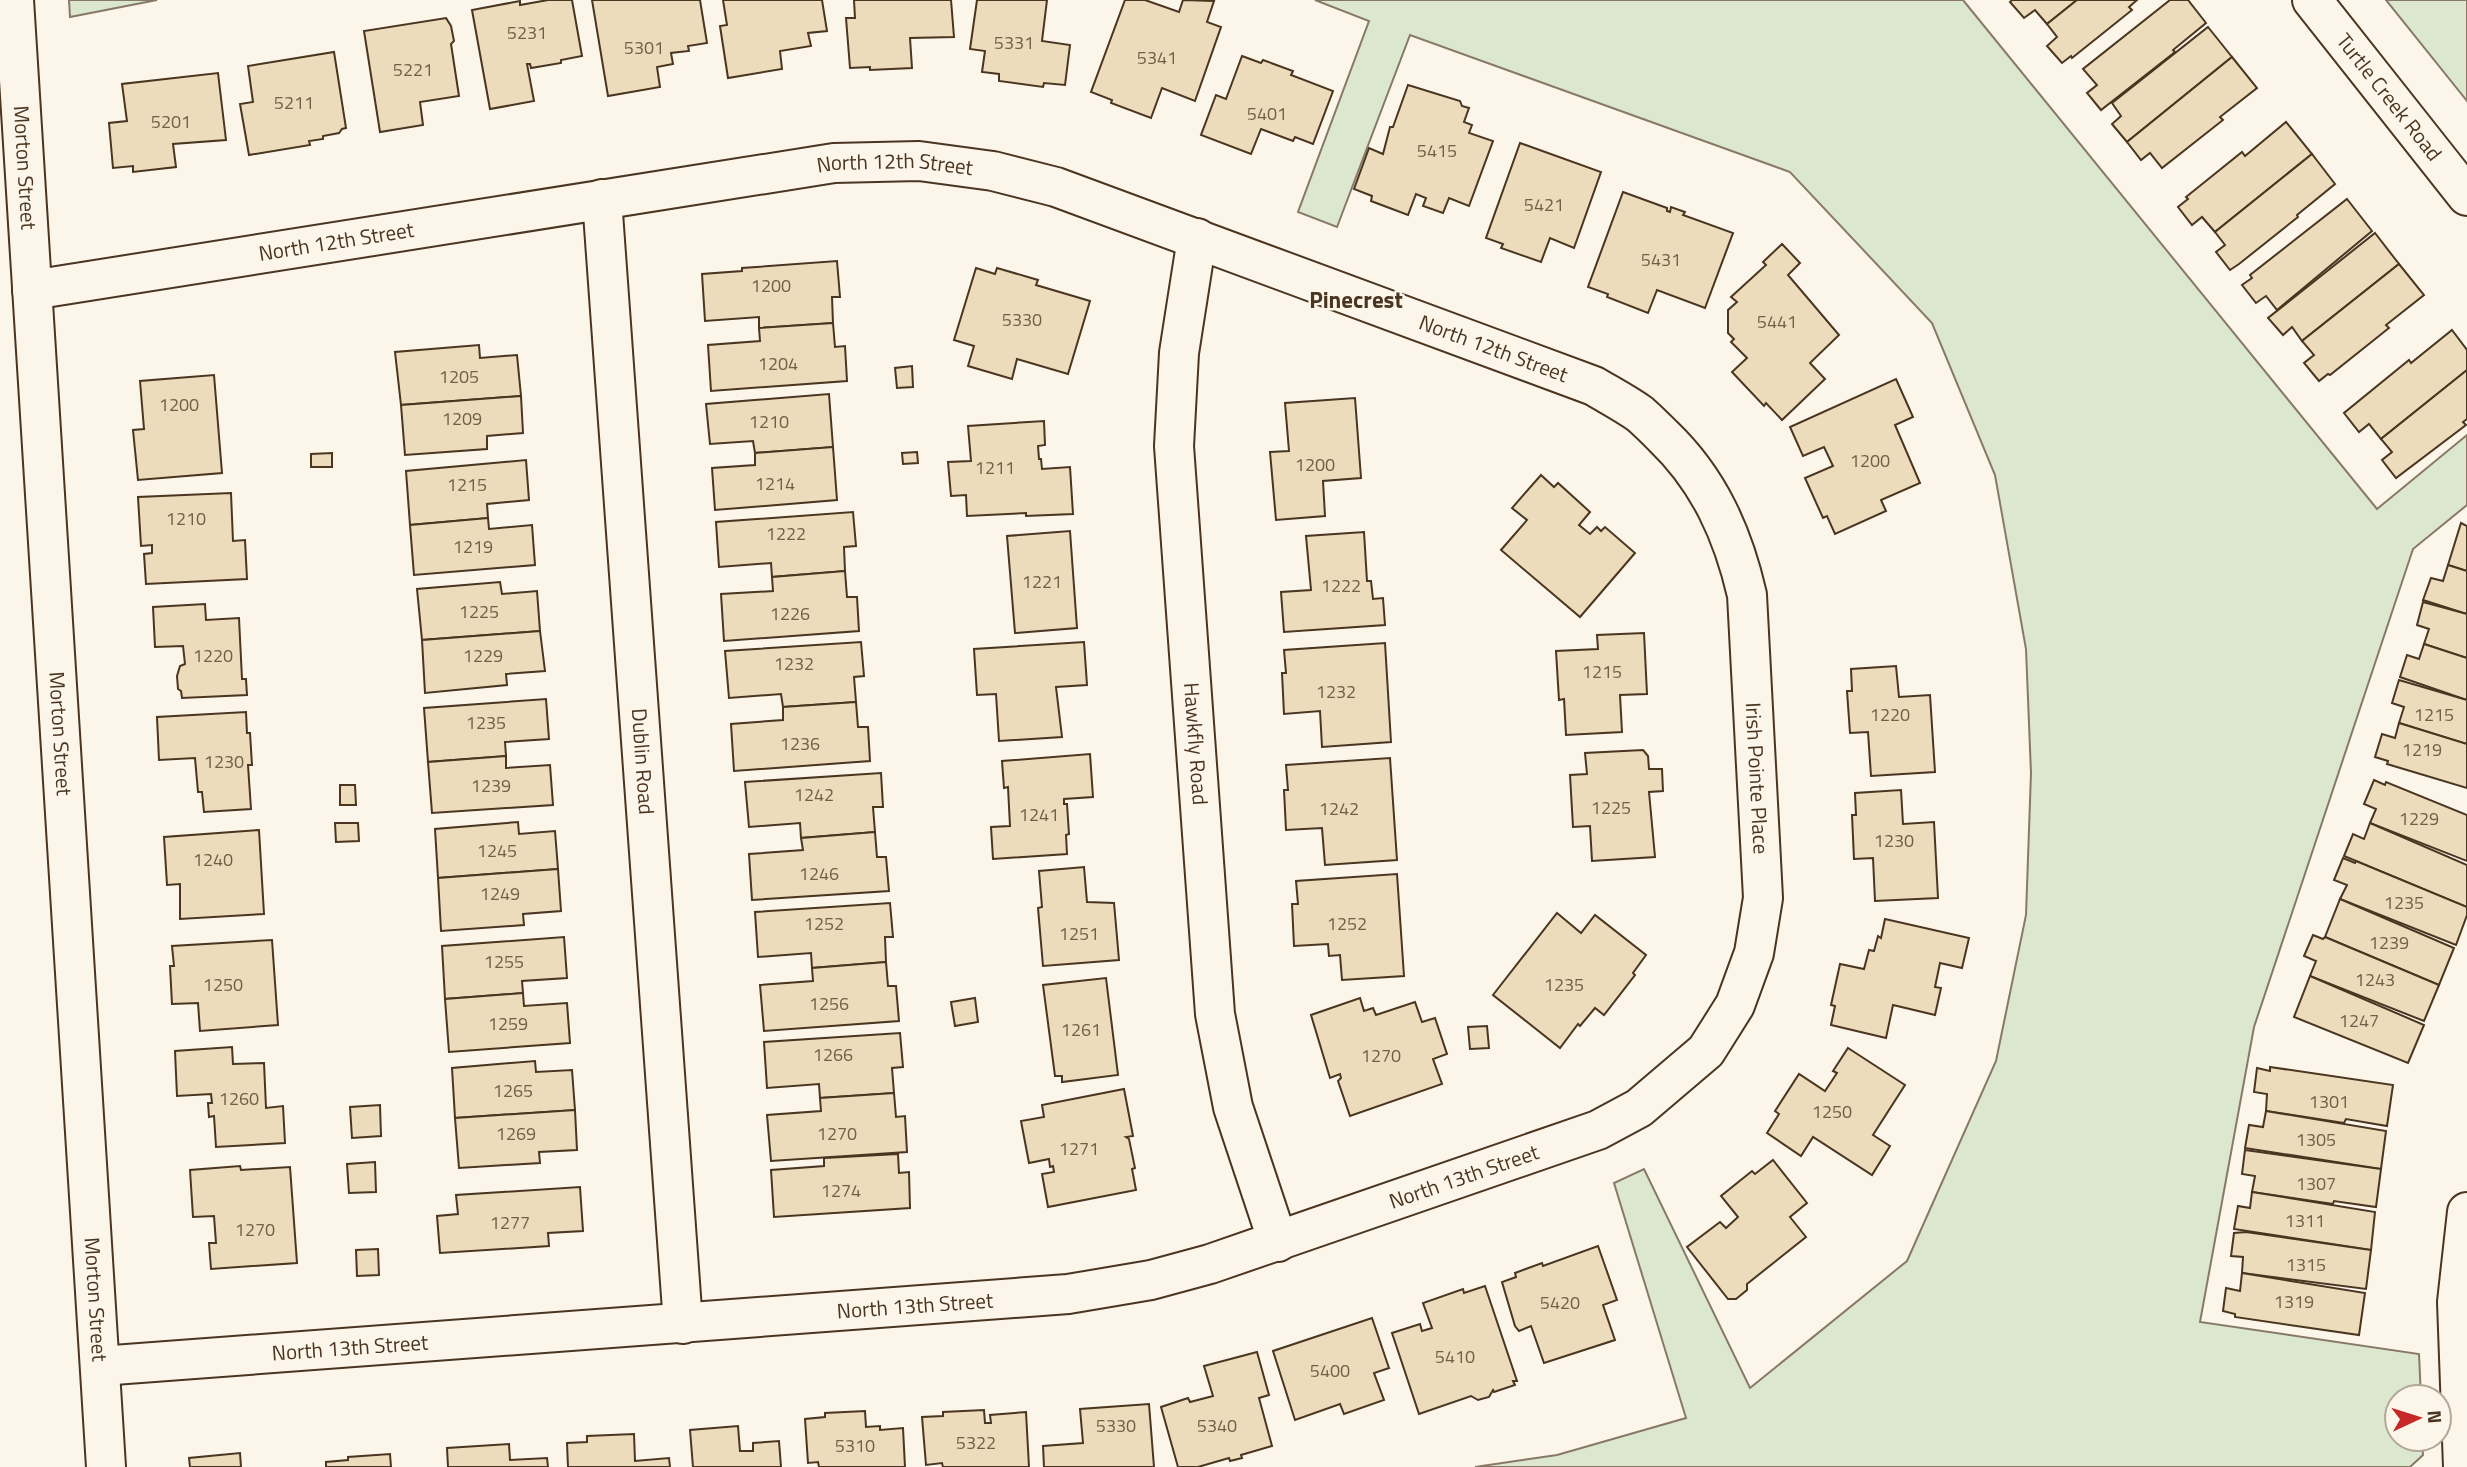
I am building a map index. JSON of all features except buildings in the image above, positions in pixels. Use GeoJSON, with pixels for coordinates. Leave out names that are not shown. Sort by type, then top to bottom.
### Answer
{"type":"FeatureCollection","features":[{"type":"Feature","properties":{"kind":"street","name":"Morton Street"},"geometry":{"type":"LineString","coordinates":[[13,0],[106,1467]]}},
{"type":"Feature","properties":{"kind":"street","name":"Turtle Creek Road"},"geometry":{"type":"LineString","coordinates":[[2312,0],[2467,196]]}},
{"type":"Feature","properties":{"kind":"street","name":"North 12th Street"},"geometry":{"type":"LineString","coordinates":[[32,290],[834,163],[919,161],[993,171],[1056,187],[1594,386],[1642,415],[1698,475]]}},
{"type":"Feature","properties":{"kind":"street","name":"Dublin Road"},"geometry":{"type":"LineString","coordinates":[[602,198],[683,1324]]}},
{"type":"Feature","properties":{"kind":"street","name":"Hawkfly Road"},"geometry":{"type":"LineString","coordinates":[[1197,238],[1179,353],[1174,446],[1215,1014],[1233,1107],[1278,1242]]}},
{"type":"Feature","properties":{"kind":"street","name":"Irish Pointe Place"},"geometry":{"type":"LineString","coordinates":[[1686,1068],[1706,1051],[1735,1005],[1754,953],[1763,898],[1747,595],[1739,559],[1722,516],[1698,475]]}},
{"type":"Feature","properties":{"kind":"street","name":"North 13th Street"},"geometry":{"type":"LineString","coordinates":[[100,1366],[1069,1294],[1151,1280],[1278,1242],[1598,1130],[1639,1108],[1686,1068]]}},
{"type":"Feature","properties":{"kind":"street"},"geometry":{"type":"LineString","coordinates":[[2463,1467],[2457,1302],[2467,1212]]}},
{"type":"Feature","properties":{"kind":"green space"},"geometry":{"type":"Polygon","coordinates":[[[69,0],[157,0],[70,17],[69,0]]]}},
{"type":"Feature","properties":{"kind":"green space"},"geometry":{"type":"Polygon","coordinates":[[[1315,0],[1963,0],[2377,509],[2467,435],[2467,505],[2413,549],[2254,1027],[2200,1322],[2419,1354],[2420,1383],[2383,1383],[2383,1453],[2423,1453],[2410,1467],[1475,1467],[1557,1455],[1686,1418],[1614,1183],[1644,1169],[1750,1388],[1907,1261],[1996,1061],[2026,915],[2031,773],[2026,649],[1995,475],[1932,323],[1790,172],[1410,35],[1337,227],[1298,212],[1369,21],[1315,0]]]}},
{"type":"Feature","properties":{"kind":"green space"},"geometry":{"type":"Polygon","coordinates":[[[2386,0],[2467,0],[2467,101],[2386,0]]]}},
{"type":"Feature","properties":{"kind":"district","name":"Pinecrest"},"geometry":{"type":"Point","coordinates":[1356,300]}}]}
